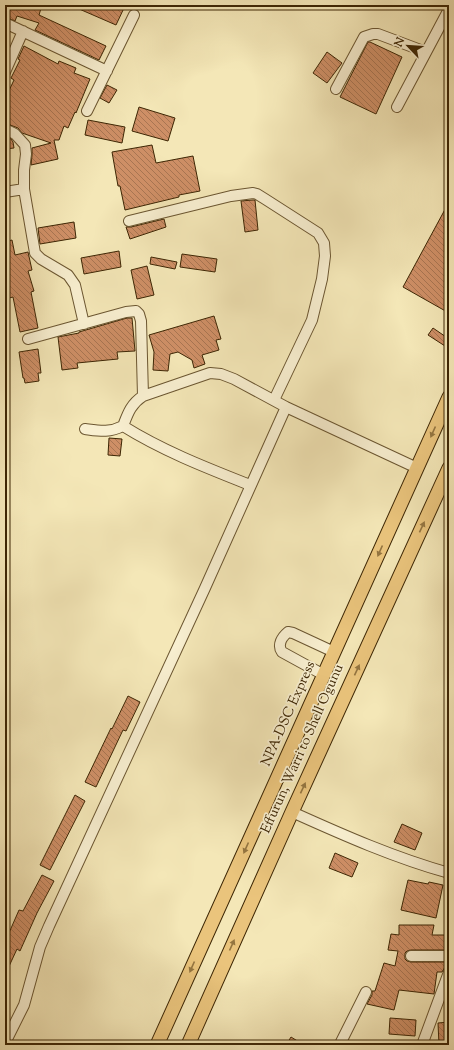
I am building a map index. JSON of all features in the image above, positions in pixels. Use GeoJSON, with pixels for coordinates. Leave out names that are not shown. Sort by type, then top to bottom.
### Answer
{"type":"FeatureCollection","features":[{"type":"Feature","properties":{"kind":"main road","name":"NPA-DSC Express"},"geometry":{"type":"LineString","coordinates":[[157,1045],[449,397]]}},
{"type":"Feature","properties":{"kind":"main road","name":"Effurun, Warri to Shell Ogunu"},"geometry":{"type":"LineString","coordinates":[[188,1045],[292,812],[449,468]]}},
{"type":"Feature","properties":{"kind":"street"},"geometry":{"type":"LineString","coordinates":[[397,107],[449,9]]}},
{"type":"Feature","properties":{"kind":"street"},"geometry":{"type":"LineString","coordinates":[[87,111],[134,15]]}},
{"type":"Feature","properties":{"kind":"street"},"geometry":{"type":"LineString","coordinates":[[5,23],[107,71]]}},
{"type":"Feature","properties":{"kind":"street"},"geometry":{"type":"LineString","coordinates":[[5,72],[23,31]]}},
{"type":"Feature","properties":{"kind":"street"},"geometry":{"type":"LineString","coordinates":[[336,89],[364,37],[378,34],[426,52]]}},
{"type":"Feature","properties":{"kind":"street"},"geometry":{"type":"LineString","coordinates":[[5,129],[15,134],[25,145],[26,154],[24,189],[35,253],[41,259],[68,275],[75,285],[84,324]]}},
{"type":"Feature","properties":{"kind":"street"},"geometry":{"type":"LineString","coordinates":[[5,192],[24,189]]}},
{"type":"Feature","properties":{"kind":"street"},"geometry":{"type":"LineString","coordinates":[[129,221],[231,196],[253,193],[257,194],[318,233],[324,243],[325,256],[322,278],[312,320],[274,400]]}},
{"type":"Feature","properties":{"kind":"street"},"geometry":{"type":"LineString","coordinates":[[28,339],[126,312],[136,311],[139,314],[141,321],[143,396]]}},
{"type":"Feature","properties":{"kind":"street"},"geometry":{"type":"LineString","coordinates":[[85,429],[108,431],[115,430],[123,426],[130,408],[143,396],[210,373],[221,374],[234,379],[286,407],[417,468]]}},
{"type":"Feature","properties":{"kind":"street"},"geometry":{"type":"LineString","coordinates":[[5,1043],[24,1005],[40,947],[49,926],[205,588],[286,407]]}},
{"type":"Feature","properties":{"kind":"street"},"geometry":{"type":"LineString","coordinates":[[123,426],[138,436],[193,463],[250,486]]}},
{"type":"Feature","properties":{"kind":"street"},"geometry":{"type":"LineString","coordinates":[[324,675],[282,652],[280,648],[282,639],[288,632],[293,633],[334,652]]}},
{"type":"Feature","properties":{"kind":"street"},"geometry":{"type":"LineString","coordinates":[[292,812],[352,839],[418,864],[449,873]]}},
{"type":"Feature","properties":{"kind":"street"},"geometry":{"type":"LineString","coordinates":[[411,956],[449,956]]}},
{"type":"Feature","properties":{"kind":"street"},"geometry":{"type":"LineString","coordinates":[[422,1045],[449,972]]}},
{"type":"Feature","properties":{"kind":"street"},"geometry":{"type":"LineString","coordinates":[[342,1045],[341,1042],[366,992]]}},
{"type":"Feature","properties":{"kind":"building"},"geometry":{"type":"Polygon","coordinates":[[[5,5],[42,5],[39,15],[106,46],[99,60],[35,30],[39,23],[17,16],[15,21],[5,17],[5,5]]]}},
{"type":"Feature","properties":{"kind":"building"},"geometry":{"type":"Polygon","coordinates":[[[70,5],[116,5],[124,8],[116,25],[70,5]]]}},
{"type":"Feature","properties":{"kind":"building"},"geometry":{"type":"Polygon","coordinates":[[[368,42],[402,57],[376,114],[340,97],[368,42]]]}},
{"type":"Feature","properties":{"kind":"building"},"geometry":{"type":"Polygon","coordinates":[[[24,46],[58,64],[59,61],[76,68],[74,73],[90,79],[68,128],[64,126],[59,140],[54,140],[58,159],[31,165],[32,148],[51,143],[22,133],[18,128],[5,123],[5,99],[14,80],[11,78],[20,60],[18,59],[24,46]]]}},
{"type":"Feature","properties":{"kind":"building"},"geometry":{"type":"Polygon","coordinates":[[[327,52],[342,63],[327,83],[313,73],[327,52]]]}},
{"type":"Feature","properties":{"kind":"building"},"geometry":{"type":"Polygon","coordinates":[[[107,85],[117,90],[109,103],[100,98],[107,85]]]}},
{"type":"Feature","properties":{"kind":"building"},"geometry":{"type":"Polygon","coordinates":[[[139,107],[175,118],[168,141],[132,131],[139,107]]]}},
{"type":"Feature","properties":{"kind":"building"},"geometry":{"type":"Polygon","coordinates":[[[88,120],[125,127],[122,143],[85,135],[88,120]]]}},
{"type":"Feature","properties":{"kind":"building"},"geometry":{"type":"Polygon","coordinates":[[[5,136],[11,139],[14,148],[5,149],[5,136]]]}},
{"type":"Feature","properties":{"kind":"building"},"geometry":{"type":"Polygon","coordinates":[[[152,145],[156,163],[193,156],[200,191],[179,195],[179,197],[125,210],[120,186],[118,186],[112,152],[152,145]]]}},
{"type":"Feature","properties":{"kind":"building"},"geometry":{"type":"Polygon","coordinates":[[[255,200],[258,230],[245,232],[241,201],[255,200]]]}},
{"type":"Feature","properties":{"kind":"building"},"geometry":{"type":"Polygon","coordinates":[[[449,202],[449,313],[403,287],[449,202]]]}},
{"type":"Feature","properties":{"kind":"building"},"geometry":{"type":"Polygon","coordinates":[[[164,219],[166,227],[130,239],[126,227],[164,219]]]}},
{"type":"Feature","properties":{"kind":"building"},"geometry":{"type":"Polygon","coordinates":[[[74,222],[76,238],[40,244],[38,228],[74,222]]]}},
{"type":"Feature","properties":{"kind":"building"},"geometry":{"type":"Polygon","coordinates":[[[12,240],[15,255],[28,252],[32,270],[28,271],[34,291],[31,292],[38,328],[20,332],[13,297],[5,299],[5,242],[12,240]]]}},
{"type":"Feature","properties":{"kind":"building"},"geometry":{"type":"Polygon","coordinates":[[[119,251],[121,267],[84,274],[81,258],[119,251]]]}},
{"type":"Feature","properties":{"kind":"building"},"geometry":{"type":"Polygon","coordinates":[[[182,254],[217,259],[215,272],[180,267],[182,254]]]}},
{"type":"Feature","properties":{"kind":"building"},"geometry":{"type":"Polygon","coordinates":[[[151,257],[177,262],[175,269],[150,264],[151,257]]]}},
{"type":"Feature","properties":{"kind":"building"},"geometry":{"type":"Polygon","coordinates":[[[147,266],[154,295],[137,299],[131,270],[147,266]]]}},
{"type":"Feature","properties":{"kind":"building"},"geometry":{"type":"Polygon","coordinates":[[[214,316],[221,339],[216,340],[219,350],[202,355],[205,364],[194,368],[192,360],[178,352],[170,354],[168,371],[153,370],[154,352],[149,335],[214,316]]]}},
{"type":"Feature","properties":{"kind":"building"},"geometry":{"type":"Polygon","coordinates":[[[127,318],[132,318],[135,351],[117,352],[118,359],[77,363],[78,368],[62,370],[58,337],[79,333],[127,318]]]}},
{"type":"Feature","properties":{"kind":"building"},"geometry":{"type":"Polygon","coordinates":[[[433,328],[449,339],[445,346],[428,335],[433,328]]]}},
{"type":"Feature","properties":{"kind":"building"},"geometry":{"type":"Polygon","coordinates":[[[38,349],[41,373],[38,373],[39,381],[25,383],[19,352],[38,349]]]}},
{"type":"Feature","properties":{"kind":"building"},"geometry":{"type":"Polygon","coordinates":[[[109,438],[122,439],[120,456],[108,455],[109,438]]]}},
{"type":"Feature","properties":{"kind":"building"},"geometry":{"type":"Polygon","coordinates":[[[128,696],[140,702],[126,731],[123,730],[96,787],[85,782],[128,696]]]}},
{"type":"Feature","properties":{"kind":"building"},"geometry":{"type":"Polygon","coordinates":[[[75,795],[85,801],[50,870],[40,865],[75,795]]]}},
{"type":"Feature","properties":{"kind":"building"},"geometry":{"type":"Polygon","coordinates":[[[402,824],[422,833],[415,850],[394,842],[402,824]]]}},
{"type":"Feature","properties":{"kind":"building"},"geometry":{"type":"Polygon","coordinates":[[[335,853],[358,863],[352,877],[329,868],[335,853]]]}},
{"type":"Feature","properties":{"kind":"building"},"geometry":{"type":"Polygon","coordinates":[[[42,875],[54,881],[37,913],[20,951],[17,949],[5,975],[5,942],[19,910],[23,911],[42,875]]]}},
{"type":"Feature","properties":{"kind":"building"},"geometry":{"type":"Polygon","coordinates":[[[408,880],[443,885],[436,918],[401,910],[408,880]]]}},
{"type":"Feature","properties":{"kind":"building"},"geometry":{"type":"Polygon","coordinates":[[[399,925],[434,925],[432,935],[446,935],[446,950],[411,950],[405,953],[405,959],[411,962],[448,962],[448,966],[445,967],[442,972],[437,972],[434,994],[399,990],[394,1010],[367,1004],[372,995],[372,991],[375,991],[384,963],[395,966],[398,951],[388,950],[391,934],[399,935],[399,925]]]}},
{"type":"Feature","properties":{"kind":"building"},"geometry":{"type":"Polygon","coordinates":[[[390,1018],[416,1020],[415,1036],[389,1034],[390,1018]]]}},
{"type":"Feature","properties":{"kind":"building"},"geometry":{"type":"Polygon","coordinates":[[[449,1022],[449,1045],[439,1045],[438,1023],[449,1022]]]}},
{"type":"Feature","properties":{"kind":"building"},"geometry":{"type":"Polygon","coordinates":[[[291,1037],[304,1045],[286,1045],[291,1037]]]}}]}
